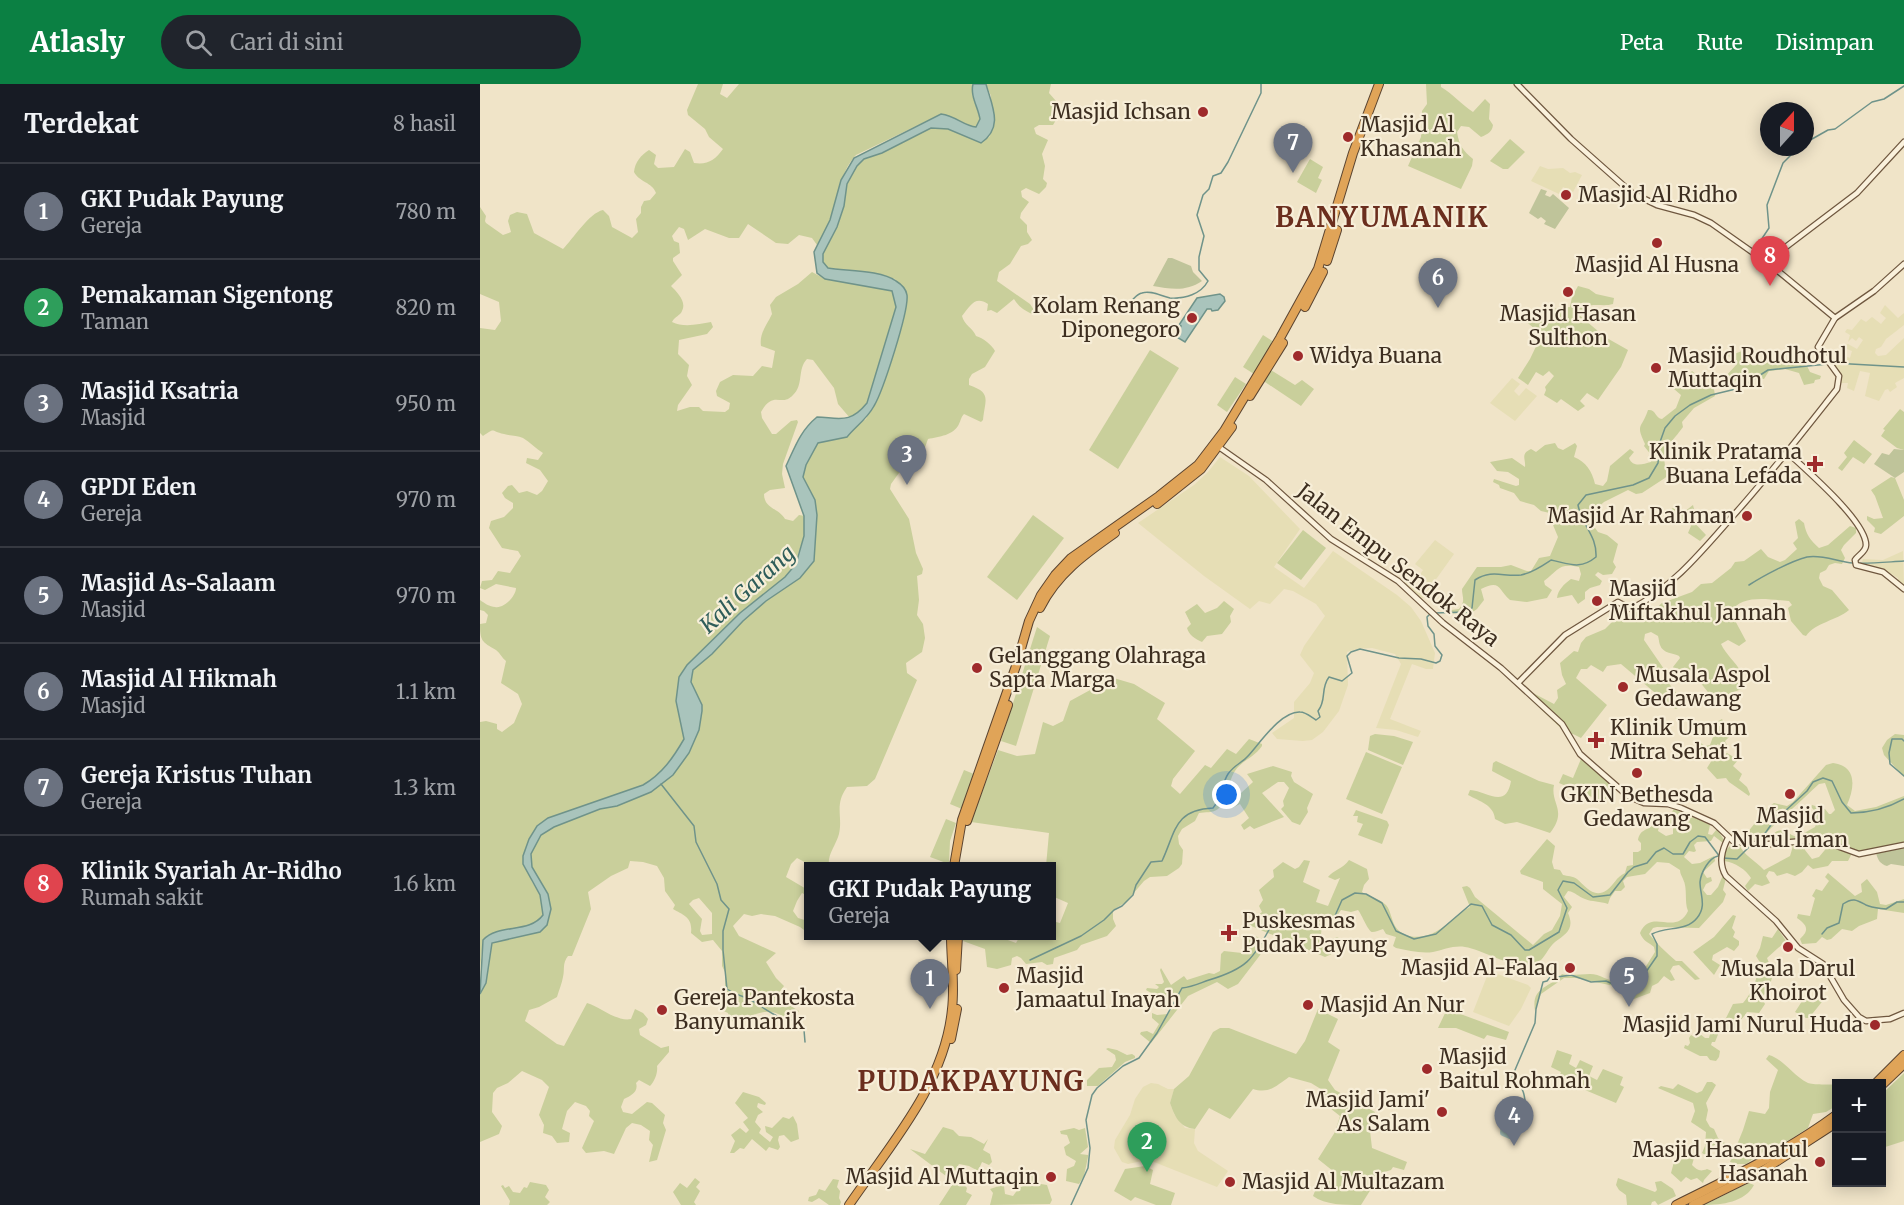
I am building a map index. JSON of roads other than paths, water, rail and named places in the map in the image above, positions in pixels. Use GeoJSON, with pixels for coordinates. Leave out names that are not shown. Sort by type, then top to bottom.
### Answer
{"type":"FeatureCollection","features":[{"type":"Feature","properties":{"kind":"highway"},"geometry":{"type":"LineString","coordinates":[[957,862],[967,822],[1016,673],[1041,606],[1066,569],[1194,475],[1217,446],[1306,305],[1323,271],[1379,84]]}},
{"type":"Feature","properties":{"kind":"highway"},"geometry":{"type":"LineString","coordinates":[[1372,110],[1384,84]]}},
{"type":"Feature","properties":{"kind":"highway"},"geometry":{"type":"LineString","coordinates":[[849,1205],[900,1134],[923,1095],[939,1061],[952,1009],[951,940]]}},
{"type":"Feature","properties":{"kind":"highway"},"geometry":{"type":"LineString","coordinates":[[854,1205],[905,1132],[926,1096],[947,1052],[955,1027],[957,1008],[958,940]]}},
{"type":"Feature","properties":{"kind":"highway"},"geometry":{"type":"LineString","coordinates":[[1879,1079],[1904,1055]]}},
{"type":"Feature","properties":{"kind":"highway"},"geometry":{"type":"LineString","coordinates":[[1886,1080],[1904,1064]]}},
{"type":"Feature","properties":{"kind":"highway"},"geometry":{"type":"LineString","coordinates":[[1676,1205],[1740,1175],[1782,1151],[1832,1118]]}},
{"type":"Feature","properties":{"kind":"highway"},"geometry":{"type":"LineString","coordinates":[[1693,1205],[1762,1171],[1832,1127]]}},
{"type":"Feature","properties":{"kind":"main road"},"geometry":{"type":"LineString","coordinates":[[1517,84],[1571,139],[1636,196],[1656,205],[1706,220],[1766,262],[1835,318]]}},
{"type":"Feature","properties":{"kind":"main road"},"geometry":{"type":"LineString","coordinates":[[1766,262],[1857,193],[1904,142]]}},
{"type":"Feature","properties":{"kind":"main road"},"geometry":{"type":"LineString","coordinates":[[1518,683],[1569,632],[1618,602],[1631,609],[1667,585],[1721,530],[1838,387],[1839,377],[1818,347],[1835,318],[1875,291],[1904,264]]}},
{"type":"Feature","properties":{"kind":"main road","name":"Jalan Empu Sendok Raya"},"geometry":{"type":"LineString","coordinates":[[1217,446],[1260,475],[1331,539],[1398,581],[1430,612],[1518,683],[1562,724],[1580,754],[1620,790],[1641,802],[1674,805],[1681,808],[1713,823],[1733,841],[1758,845],[1804,841],[1826,842],[1858,854],[1904,845]]}},
{"type":"Feature","properties":{"kind":"main road"},"geometry":{"type":"LineString","coordinates":[[1787,452],[1855,520],[1866,543],[1865,550],[1855,562],[1858,566],[1883,572],[1904,589]]}},
{"type":"Feature","properties":{"kind":"main road"},"geometry":{"type":"LineString","coordinates":[[1728,838],[1722,858],[1722,868],[1726,876],[1776,921],[1798,948],[1823,964],[1844,999],[1862,1018],[1866,1021],[1890,1019],[1904,1013]]}},
{"type":"Feature","properties":{"kind":"water"},"geometry":{"type":"Polygon","coordinates":[[[973,84],[986,84],[991,100],[994,123],[988,137],[981,143],[948,129],[931,128],[882,153],[864,159],[857,166],[847,184],[844,206],[837,227],[823,254],[823,262],[828,268],[890,277],[906,291],[907,304],[895,351],[871,411],[847,437],[818,443],[806,465],[803,477],[815,500],[817,515],[814,561],[800,578],[766,601],[693,670],[691,682],[702,705],[699,730],[689,753],[673,775],[651,792],[617,806],[600,809],[554,827],[541,835],[531,854],[532,867],[548,894],[551,909],[547,925],[540,932],[492,943],[486,983],[480,994],[483,940],[497,932],[530,925],[543,915],[540,895],[523,864],[523,856],[529,839],[537,826],[548,818],[643,785],[661,771],[684,739],[676,701],[679,677],[687,665],[740,613],[785,577],[796,564],[804,536],[804,516],[786,466],[802,434],[817,417],[838,419],[850,417],[867,403],[896,307],[892,291],[825,279],[817,273],[814,252],[830,220],[841,180],[854,158],[941,114],[976,127],[980,119],[973,97],[973,84]]]}},
{"type":"Feature","properties":{"kind":"water","name":"Kolam Renang Diponegoro"},"geometry":{"type":"Polygon","coordinates":[[[1220,294],[1225,301],[1218,310],[1207,309],[1185,342],[1175,336],[1181,326],[1179,325],[1197,298],[1220,294]]]}},
{"type":"Feature","properties":{"kind":"waterway"},"geometry":{"type":"LineString","coordinates":[[1131,301],[1145,292],[1170,298],[1181,298],[1197,292],[1208,281],[1199,270],[1199,257],[1204,236],[1197,215],[1203,195],[1209,189],[1213,176],[1221,173],[1228,162],[1261,93],[1261,84]]}},
{"type":"Feature","properties":{"kind":"waterway"},"geometry":{"type":"LineString","coordinates":[[1814,138],[1828,130],[1835,129],[1872,102],[1884,99],[1904,86]]}},
{"type":"Feature","properties":{"kind":"waterway"},"geometry":{"type":"LineString","coordinates":[[1755,249],[1769,228],[1767,205],[1783,163],[1790,156]]}},
{"type":"Feature","properties":{"kind":"waterway"},"geometry":{"type":"LineString","coordinates":[[1833,363],[1904,367]]}},
{"type":"Feature","properties":{"kind":"waterway"},"geometry":{"type":"LineString","coordinates":[[1434,613],[1467,612],[1472,608],[1475,580],[1481,577],[1492,574],[1521,575],[1551,560],[1575,565],[1590,561],[1596,557],[1596,549],[1578,505],[1586,495],[1633,485],[1649,478],[1658,463],[1660,442],[1665,428],[1675,416],[1690,405],[1711,395],[1740,388],[1768,370],[1828,364]]}},
{"type":"Feature","properties":{"kind":"waterway"},"geometry":{"type":"LineString","coordinates":[[1749,585],[1777,569],[1807,557],[1853,563],[1904,561]]}},
{"type":"Feature","properties":{"kind":"waterway"},"geometry":{"type":"LineString","coordinates":[[1030,960],[1081,936],[1122,906],[1133,895],[1136,885],[1151,862],[1162,861],[1174,832],[1183,818],[1191,813],[1213,808],[1228,774],[1246,758],[1278,722],[1293,713],[1300,712],[1316,720],[1320,717],[1318,711],[1321,707],[1326,681],[1329,677],[1342,681],[1352,673],[1347,656],[1351,652],[1360,649],[1399,658],[1421,659],[1436,663],[1440,661],[1442,655],[1435,646],[1434,634],[1428,626],[1427,617],[1430,614]]}},
{"type":"Feature","properties":{"kind":"waterway"},"geometry":{"type":"LineString","coordinates":[[1904,741],[1892,739],[1889,753],[1890,764],[1904,776]]}},
{"type":"Feature","properties":{"kind":"waterway"},"geometry":{"type":"LineString","coordinates":[[1755,842],[1807,791],[1813,782],[1823,778],[1832,781],[1842,802],[1851,813],[1879,809],[1904,799]]}},
{"type":"Feature","properties":{"kind":"waterway"},"geometry":{"type":"LineString","coordinates":[[661,784],[694,826],[696,842],[717,884],[721,900],[729,909],[723,931],[727,989],[776,1015],[792,1020],[804,1030],[805,1042]]}},
{"type":"Feature","properties":{"kind":"waterway"},"geometry":{"type":"LineString","coordinates":[[1071,1205],[1088,1168],[1090,1148],[1086,1120],[1092,1095],[1097,1088],[1123,1066],[1139,1058],[1157,1033],[1182,988],[1222,976],[1240,967],[1253,955],[1271,926],[1301,920],[1334,918],[1342,900],[1355,893],[1366,894],[1382,903],[1396,931],[1414,939],[1436,934],[1471,904],[1482,906],[1492,925],[1511,935],[1525,950],[1529,950],[1559,932],[1567,908],[1558,890],[1563,881],[1574,883],[1593,897],[1610,895],[1628,872],[1634,867],[1647,863],[1656,852],[1664,848],[1673,854],[1683,854],[1690,842],[1698,836],[1705,837],[1720,857]]}},
{"type":"Feature","properties":{"kind":"waterway"},"geometry":{"type":"LineString","coordinates":[[1723,858],[1737,859],[1751,845]]}},
{"type":"Feature","properties":{"kind":"waterway"},"geometry":{"type":"LineString","coordinates":[[1510,1136],[1521,1116],[1526,1114],[1522,1090],[1512,1080],[1512,1077],[1535,1023],[1543,982],[1552,975],[1557,977],[1571,975],[1591,982],[1606,981],[1622,988],[1631,987],[1639,982],[1657,956],[1657,944],[1652,934],[1687,925],[1700,914],[1702,874],[1709,862],[1718,856]]}},
{"type":"Feature","properties":{"kind":"waterway"},"geometry":{"type":"LineString","coordinates":[[1822,934],[1827,928],[1839,923],[1843,904],[1850,900],[1886,909],[1897,902],[1904,902]]}},
{"type":"Feature","properties":{"kind":"waterway"},"geometry":{"type":"LineString","coordinates":[[1502,1121],[1504,1123],[1503,1133],[1510,1136]]}},
{"type":"Feature","properties":{"kind":"place","name":"Masjid Ichsan"},"geometry":{"type":"Point","coordinates":[1203,112]}},
{"type":"Feature","properties":{"kind":"place","name":"Masjid Al Khasanah"},"geometry":{"type":"Point","coordinates":[1348,137]}},
{"type":"Feature","properties":{"kind":"place","name":"Gereja Kristus Tuhan"},"geometry":{"type":"Point","coordinates":[1293,173]}},
{"type":"Feature","properties":{"kind":"place","name":"Masjid Al Ridho"},"geometry":{"type":"Point","coordinates":[1566,195]}},
{"type":"Feature","properties":{"kind":"place","name":"Masjid Al Husna"},"geometry":{"type":"Point","coordinates":[1657,243]}},
{"type":"Feature","properties":{"kind":"place","name":"Klinik Syariah Ar-Ridho"},"geometry":{"type":"Point","coordinates":[1770,286]}},
{"type":"Feature","properties":{"kind":"place","name":"Masjid Hasan Sulthon"},"geometry":{"type":"Point","coordinates":[1568,292]}},
{"type":"Feature","properties":{"kind":"place","name":"Masjid Al Hikmah"},"geometry":{"type":"Point","coordinates":[1438,308]}},
{"type":"Feature","properties":{"kind":"place","name":"Kolam Renang Diponegoro"},"geometry":{"type":"Point","coordinates":[1192,318]}},
{"type":"Feature","properties":{"kind":"place","name":"Widya Buana"},"geometry":{"type":"Point","coordinates":[1298,356]}},
{"type":"Feature","properties":{"kind":"place","name":"Masjid Roudhotul Muttaqin"},"geometry":{"type":"Point","coordinates":[1656,368]}},
{"type":"Feature","properties":{"kind":"place","name":"Klinik Pratama Buana Lefada"},"geometry":{"type":"Point","coordinates":[1815,464]}},
{"type":"Feature","properties":{"kind":"place","name":"Masjid Ksatria"},"geometry":{"type":"Point","coordinates":[907,485]}},
{"type":"Feature","properties":{"kind":"place","name":"Masjid Ar Rahman"},"geometry":{"type":"Point","coordinates":[1747,516]}},
{"type":"Feature","properties":{"kind":"place","name":"Masjid Miftakhul Jannah"},"geometry":{"type":"Point","coordinates":[1597,601]}},
{"type":"Feature","properties":{"kind":"place","name":"Gelanggang Olahraga Sapta Marga"},"geometry":{"type":"Point","coordinates":[977,668]}},
{"type":"Feature","properties":{"kind":"place","name":"Musala Aspol Gedawang"},"geometry":{"type":"Point","coordinates":[1623,687]}},
{"type":"Feature","properties":{"kind":"place","name":"Klinik Umum Mitra Sehat 1"},"geometry":{"type":"Point","coordinates":[1596,740]}},
{"type":"Feature","properties":{"kind":"place","name":"GKIN Bethesda Gedawang"},"geometry":{"type":"Point","coordinates":[1637,773]}},
{"type":"Feature","properties":{"kind":"place","name":"Masjid Nurul Iman"},"geometry":{"type":"Point","coordinates":[1790,794]}},
{"type":"Feature","properties":{"kind":"place","name":"Puskesmas Pudak Payung"},"geometry":{"type":"Point","coordinates":[1229,933]}},
{"type":"Feature","properties":{"kind":"place","name":"Musala Darul Khoirot"},"geometry":{"type":"Point","coordinates":[1788,947]}},
{"type":"Feature","properties":{"kind":"place","name":"Masjid Al-Falaq"},"geometry":{"type":"Point","coordinates":[1570,968]}},
{"type":"Feature","properties":{"kind":"place","name":"Masjid Jamaatul Inayah"},"geometry":{"type":"Point","coordinates":[1004,988]}},
{"type":"Feature","properties":{"kind":"place","name":"Masjid An Nur"},"geometry":{"type":"Point","coordinates":[1308,1005]}},
{"type":"Feature","properties":{"kind":"place","name":"Masjid As-Salaam"},"geometry":{"type":"Point","coordinates":[1629,1007]}},
{"type":"Feature","properties":{"kind":"place","name":"GKI Pudak Payung"},"geometry":{"type":"Point","coordinates":[930,1009]}},
{"type":"Feature","properties":{"kind":"place","name":"Gereja Pantekosta Banyumanik"},"geometry":{"type":"Point","coordinates":[662,1010]}},
{"type":"Feature","properties":{"kind":"place","name":"Masjid Jami Nurul Huda"},"geometry":{"type":"Point","coordinates":[1875,1025]}},
{"type":"Feature","properties":{"kind":"place","name":"Masjid Baitul Rohmah"},"geometry":{"type":"Point","coordinates":[1427,1069]}},
{"type":"Feature","properties":{"kind":"place","name":"Masjid Jami' As Salam"},"geometry":{"type":"Point","coordinates":[1442,1112]}},
{"type":"Feature","properties":{"kind":"place","name":"GPDI Eden"},"geometry":{"type":"Point","coordinates":[1514,1146]}},
{"type":"Feature","properties":{"kind":"place","name":"Masjid Hasanatul Hasanah"},"geometry":{"type":"Point","coordinates":[1820,1162]}},
{"type":"Feature","properties":{"kind":"place","name":"Pemakaman Sigentong"},"geometry":{"type":"Point","coordinates":[1147,1172]}},
{"type":"Feature","properties":{"kind":"place","name":"Masjid Al Muttaqin"},"geometry":{"type":"Point","coordinates":[1051,1177]}},
{"type":"Feature","properties":{"kind":"place","name":"Masjid Al Multazam"},"geometry":{"type":"Point","coordinates":[1230,1182]}},
{"type":"Feature","properties":{"kind":"district","name":"BANYUMANIK"},"geometry":{"type":"Point","coordinates":[1382,218]}},
{"type":"Feature","properties":{"kind":"district","name":"PUDAKPAYUNG"},"geometry":{"type":"Point","coordinates":[971,1082]}},
{"type":"Feature","properties":{"kind":"water label","name":"Kali Garang"},"geometry":{"type":"Point","coordinates":[747,589]}}]}
